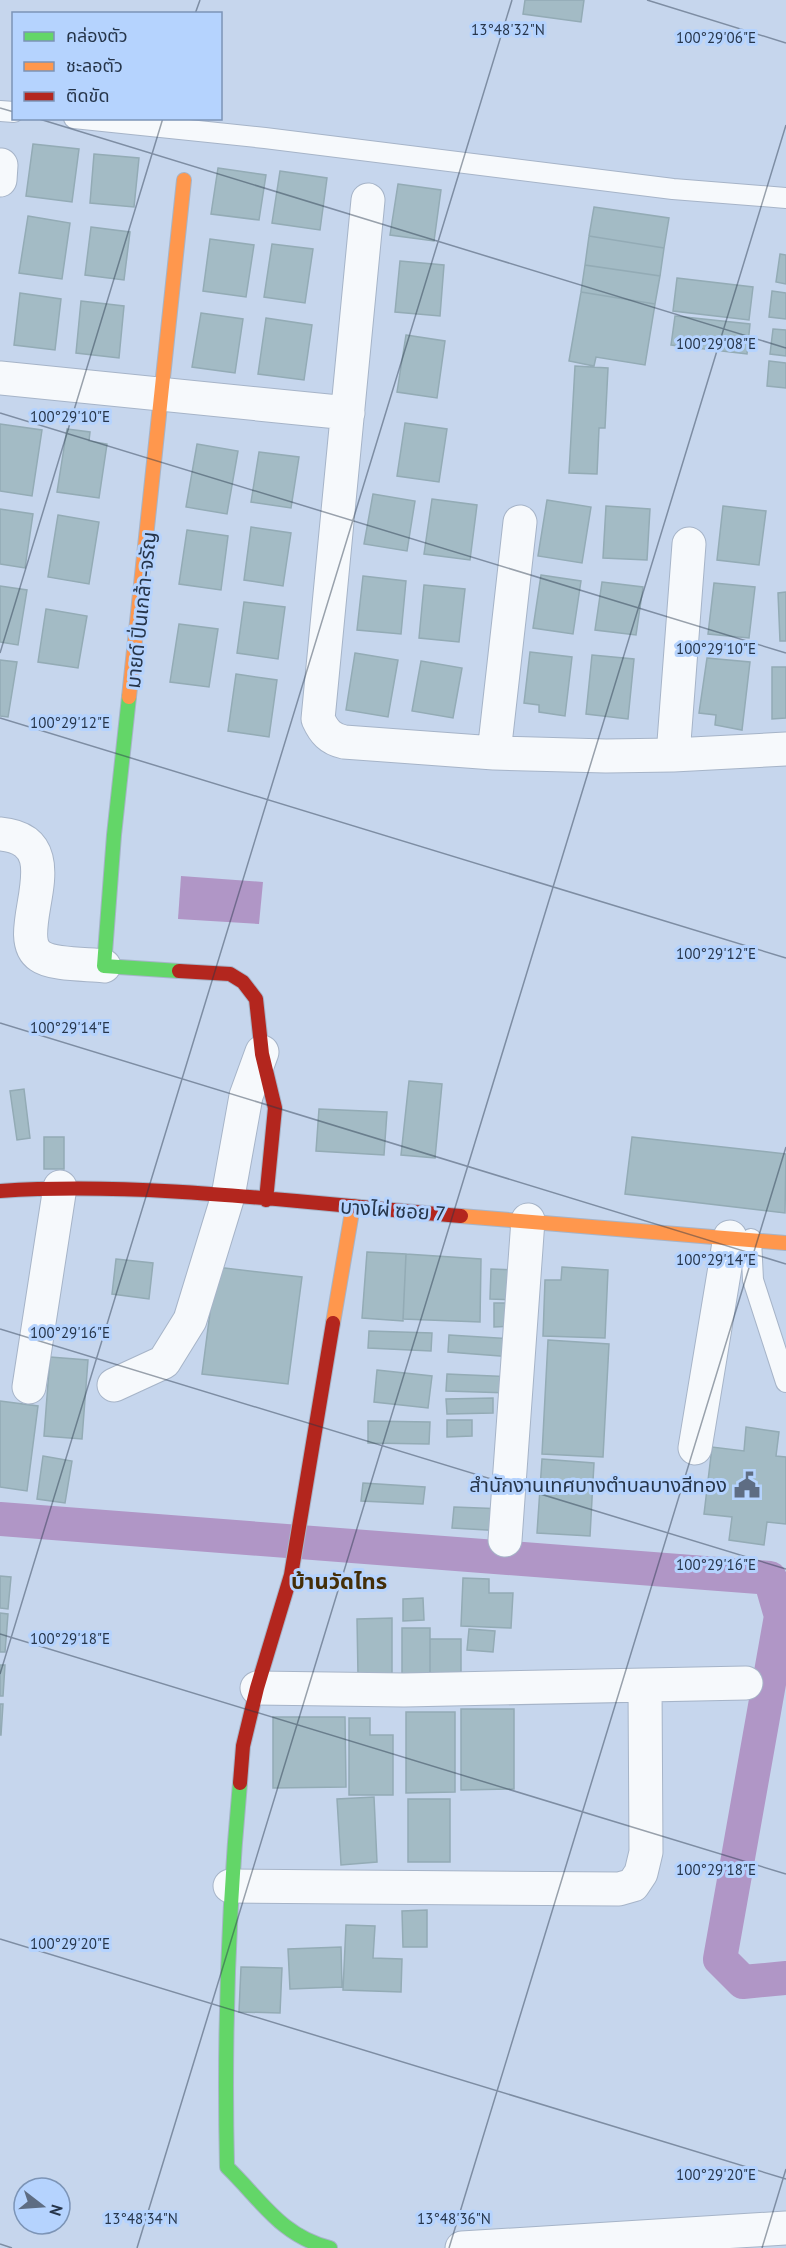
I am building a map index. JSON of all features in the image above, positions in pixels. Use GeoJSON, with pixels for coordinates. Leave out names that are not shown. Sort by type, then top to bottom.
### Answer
{"type":"FeatureCollection","features":[{"type":"Feature","properties":{"kind":"street","name":"มายด์ ปิ่นเกล้า-จรัญ"},"geometry":{"type":"LineString","coordinates":[[104,966],[114,835],[164,395],[184,180]]}},
{"type":"Feature","properties":{"kind":"street"},"geometry":{"type":"LineString","coordinates":[[368,200],[318,719],[324,731],[334,740],[344,742],[494,753],[674,755],[786,749]]}},
{"type":"Feature","properties":{"kind":"street"},"geometry":{"type":"LineString","coordinates":[[0,378],[348,413]]}},
{"type":"Feature","properties":{"kind":"street"},"geometry":{"type":"LineString","coordinates":[[494,753],[520,522]]}},
{"type":"Feature","properties":{"kind":"street"},"geometry":{"type":"LineString","coordinates":[[674,755],[689,544]]}},
{"type":"Feature","properties":{"kind":"street"},"geometry":{"type":"LineString","coordinates":[[0,834],[20,838],[30,845],[35,856],[38,871],[32,944],[40,956],[55,961],[104,966],[230,974],[248,984],[259,1007],[262,1052],[272,1084],[275,1108],[266,1200]]}},
{"type":"Feature","properties":{"kind":"street"},"geometry":{"type":"LineString","coordinates":[[114,1385],[164,1362],[190,1320],[228,1196],[243,1107],[262,1052]]}},
{"type":"Feature","properties":{"kind":"street"},"geometry":{"type":"LineString","coordinates":[[29,1387],[60,1187]]}},
{"type":"Feature","properties":{"kind":"street","name":"บางไผ่ ซอย 7"},"geometry":{"type":"LineString","coordinates":[[0,1191],[60,1187],[228,1196],[786,1243]]}},
{"type":"Feature","properties":{"kind":"street"},"geometry":{"type":"LineString","coordinates":[[330,2248],[297,2237],[276,2222],[254,2192],[227,2168],[225,2081],[230,1886],[243,1746],[257,1688],[291,1575],[353,1206]]}},
{"type":"Feature","properties":{"kind":"street"},"geometry":{"type":"LineString","coordinates":[[506,1540],[528,1220]]}},
{"type":"Feature","properties":{"kind":"street"},"geometry":{"type":"LineString","coordinates":[[695,1448],[741,1238]]}},
{"type":"Feature","properties":{"kind":"street"},"geometry":{"type":"LineString","coordinates":[[257,1688],[404,1690],[746,1683]]}},
{"type":"Feature","properties":{"kind":"street"},"geometry":{"type":"LineString","coordinates":[[230,1886],[619,1889],[633,1885],[641,1873],[646,1852],[645,1686]]}},
{"type":"Feature","properties":{"kind":"street"},"geometry":{"type":"LineString","coordinates":[[462,2248],[769,2236]]}},
{"type":"Feature","properties":{"kind":"lane"},"geometry":{"type":"LineString","coordinates":[[93,120],[265,138],[673,189],[786,198]]}},
{"type":"Feature","properties":{"kind":"lane"},"geometry":{"type":"LineString","coordinates":[[741,1238],[786,1382]]}},
{"type":"Feature","properties":{"kind":"shaded area"},"geometry":{"type":"Polygon","coordinates":[[[181,876],[263,882],[259,924],[178,919],[181,876]]]}},
{"type":"Feature","properties":{"kind":"building"},"geometry":{"type":"Polygon","coordinates":[[[525,0],[584,0],[581,22],[523,14],[525,0]]]}},
{"type":"Feature","properties":{"kind":"building"},"geometry":{"type":"Polygon","coordinates":[[[33,144],[79,149],[72,202],[26,196],[33,144]]]}},
{"type":"Feature","properties":{"kind":"building"},"geometry":{"type":"Polygon","coordinates":[[[94,154],[139,158],[134,207],[90,203],[94,154]]]}},
{"type":"Feature","properties":{"kind":"building"},"geometry":{"type":"Polygon","coordinates":[[[218,168],[266,175],[259,220],[211,214],[218,168]]]}},
{"type":"Feature","properties":{"kind":"building"},"geometry":{"type":"Polygon","coordinates":[[[280,171],[327,178],[320,230],[272,223],[280,171]]]}},
{"type":"Feature","properties":{"kind":"building"},"geometry":{"type":"Polygon","coordinates":[[[398,184],[441,190],[434,241],[390,235],[398,184]]]}},
{"type":"Feature","properties":{"kind":"building"},"geometry":{"type":"Polygon","coordinates":[[[594,207],[669,218],[664,248],[589,236],[594,207]]]}},
{"type":"Feature","properties":{"kind":"building"},"geometry":{"type":"Polygon","coordinates":[[[28,216],[70,223],[62,279],[19,273],[28,216]]]}},
{"type":"Feature","properties":{"kind":"building"},"geometry":{"type":"Polygon","coordinates":[[[91,227],[130,232],[124,280],[85,275],[91,227]]]}},
{"type":"Feature","properties":{"kind":"building"},"geometry":{"type":"Polygon","coordinates":[[[589,236],[664,248],[660,276],[585,265],[589,236]]]}},
{"type":"Feature","properties":{"kind":"building"},"geometry":{"type":"Polygon","coordinates":[[[210,239],[254,245],[246,297],[203,291],[210,239]]]}},
{"type":"Feature","properties":{"kind":"building"},"geometry":{"type":"Polygon","coordinates":[[[272,244],[313,249],[305,303],[264,297],[272,244]]]}},
{"type":"Feature","properties":{"kind":"building"},"geometry":{"type":"Polygon","coordinates":[[[780,254],[786,255],[786,284],[776,282],[780,254]]]}},
{"type":"Feature","properties":{"kind":"building"},"geometry":{"type":"Polygon","coordinates":[[[400,261],[444,265],[440,316],[395,312],[400,261]]]}},
{"type":"Feature","properties":{"kind":"building"},"geometry":{"type":"Polygon","coordinates":[[[585,265],[660,276],[655,304],[581,292],[585,265]]]}},
{"type":"Feature","properties":{"kind":"building"},"geometry":{"type":"Polygon","coordinates":[[[677,278],[753,287],[749,320],[673,311],[677,278]]]}},
{"type":"Feature","properties":{"kind":"building"},"geometry":{"type":"Polygon","coordinates":[[[772,291],[786,293],[786,319],[769,317],[772,291]]]}},
{"type":"Feature","properties":{"kind":"building"},"geometry":{"type":"Polygon","coordinates":[[[581,292],[655,304],[645,365],[596,357],[594,366],[569,361],[581,292]]]}},
{"type":"Feature","properties":{"kind":"building"},"geometry":{"type":"Polygon","coordinates":[[[20,293],[61,299],[55,350],[14,345],[20,293]]]}},
{"type":"Feature","properties":{"kind":"building"},"geometry":{"type":"Polygon","coordinates":[[[81,301],[124,306],[119,358],[76,353],[81,301]]]}},
{"type":"Feature","properties":{"kind":"building"},"geometry":{"type":"Polygon","coordinates":[[[201,313],[243,319],[235,373],[192,367],[201,313]]]}},
{"type":"Feature","properties":{"kind":"building"},"geometry":{"type":"Polygon","coordinates":[[[675,316],[750,324],[747,354],[671,345],[675,316]]]}},
{"type":"Feature","properties":{"kind":"building"},"geometry":{"type":"Polygon","coordinates":[[[266,318],[312,325],[304,380],[258,374],[266,318]]]}},
{"type":"Feature","properties":{"kind":"building"},"geometry":{"type":"Polygon","coordinates":[[[773,329],[786,330],[786,356],[770,354],[773,329]]]}},
{"type":"Feature","properties":{"kind":"building"},"geometry":{"type":"Polygon","coordinates":[[[406,335],[445,341],[437,398],[397,392],[406,335]]]}},
{"type":"Feature","properties":{"kind":"building"},"geometry":{"type":"Polygon","coordinates":[[[769,361],[786,363],[786,388],[767,386],[769,361]]]}},
{"type":"Feature","properties":{"kind":"building"},"geometry":{"type":"Polygon","coordinates":[[[575,366],[608,368],[605,428],[599,428],[597,474],[569,473],[575,366]]]}},
{"type":"Feature","properties":{"kind":"building"},"geometry":{"type":"Polygon","coordinates":[[[405,423],[447,429],[439,482],[397,476],[405,423]]]}},
{"type":"Feature","properties":{"kind":"building"},"geometry":{"type":"Polygon","coordinates":[[[0,424],[42,430],[32,496],[0,491],[0,424]]]}},
{"type":"Feature","properties":{"kind":"building"},"geometry":{"type":"Polygon","coordinates":[[[67,429],[90,432],[89,441],[107,444],[99,498],[57,492],[67,429]]]}},
{"type":"Feature","properties":{"kind":"building"},"geometry":{"type":"Polygon","coordinates":[[[197,444],[238,451],[227,514],[186,507],[197,444]]]}},
{"type":"Feature","properties":{"kind":"building"},"geometry":{"type":"Polygon","coordinates":[[[259,452],[299,457],[291,508],[251,502],[259,452]]]}},
{"type":"Feature","properties":{"kind":"building"},"geometry":{"type":"Polygon","coordinates":[[[373,494],[415,501],[407,551],[364,544],[373,494]]]}},
{"type":"Feature","properties":{"kind":"building"},"geometry":{"type":"Polygon","coordinates":[[[432,499],[477,505],[470,560],[424,554],[432,499]]]}},
{"type":"Feature","properties":{"kind":"building"},"geometry":{"type":"Polygon","coordinates":[[[547,500],[591,507],[582,563],[538,556],[547,500]]]}},
{"type":"Feature","properties":{"kind":"building"},"geometry":{"type":"Polygon","coordinates":[[[606,506],[650,509],[647,560],[603,558],[606,506]]]}},
{"type":"Feature","properties":{"kind":"building"},"geometry":{"type":"Polygon","coordinates":[[[723,506],[766,511],[759,565],[717,560],[723,506]]]}},
{"type":"Feature","properties":{"kind":"building"},"geometry":{"type":"Polygon","coordinates":[[[0,509],[33,514],[25,568],[0,564],[0,509]]]}},
{"type":"Feature","properties":{"kind":"building"},"geometry":{"type":"Polygon","coordinates":[[[58,515],[99,522],[89,584],[48,577],[58,515]]]}},
{"type":"Feature","properties":{"kind":"building"},"geometry":{"type":"Polygon","coordinates":[[[251,527],[291,533],[283,586],[244,580],[251,527]]]}},
{"type":"Feature","properties":{"kind":"building"},"geometry":{"type":"Polygon","coordinates":[[[187,530],[228,536],[221,590],[179,584],[187,530]]]}},
{"type":"Feature","properties":{"kind":"building"},"geometry":{"type":"Polygon","coordinates":[[[541,575],[581,581],[573,634],[533,628],[541,575]]]}},
{"type":"Feature","properties":{"kind":"building"},"geometry":{"type":"Polygon","coordinates":[[[363,576],[406,581],[401,634],[357,630],[363,576]]]}},
{"type":"Feature","properties":{"kind":"building"},"geometry":{"type":"Polygon","coordinates":[[[602,582],[643,587],[636,635],[595,630],[602,582]]]}},
{"type":"Feature","properties":{"kind":"building"},"geometry":{"type":"Polygon","coordinates":[[[714,583],[755,587],[749,638],[708,634],[714,583]]]}},
{"type":"Feature","properties":{"kind":"building"},"geometry":{"type":"Polygon","coordinates":[[[424,585],[465,589],[459,642],[419,638],[424,585]]]}},
{"type":"Feature","properties":{"kind":"building"},"geometry":{"type":"Polygon","coordinates":[[[0,586],[27,590],[18,645],[0,642],[0,586]]]}},
{"type":"Feature","properties":{"kind":"building"},"geometry":{"type":"Polygon","coordinates":[[[786,592],[786,641],[780,641],[778,593],[786,592]]]}},
{"type":"Feature","properties":{"kind":"building"},"geometry":{"type":"Polygon","coordinates":[[[244,602],[285,607],[278,659],[237,653],[244,602]]]}},
{"type":"Feature","properties":{"kind":"building"},"geometry":{"type":"Polygon","coordinates":[[[46,609],[87,616],[78,668],[38,662],[46,609]]]}},
{"type":"Feature","properties":{"kind":"building"},"geometry":{"type":"Polygon","coordinates":[[[179,624],[218,629],[209,687],[170,682],[179,624]]]}},
{"type":"Feature","properties":{"kind":"building"},"geometry":{"type":"Polygon","coordinates":[[[530,652],[572,657],[565,716],[539,712],[539,705],[524,703],[530,652]]]}},
{"type":"Feature","properties":{"kind":"building"},"geometry":{"type":"Polygon","coordinates":[[[355,653],[398,660],[388,717],[346,710],[355,653]]]}},
{"type":"Feature","properties":{"kind":"building"},"geometry":{"type":"Polygon","coordinates":[[[592,655],[634,659],[628,719],[586,714],[592,655]]]}},
{"type":"Feature","properties":{"kind":"building"},"geometry":{"type":"Polygon","coordinates":[[[707,658],[750,662],[742,730],[715,725],[716,715],[699,713],[707,658]]]}},
{"type":"Feature","properties":{"kind":"building"},"geometry":{"type":"Polygon","coordinates":[[[0,660],[17,662],[8,717],[0,716],[0,660]]]}},
{"type":"Feature","properties":{"kind":"building"},"geometry":{"type":"Polygon","coordinates":[[[421,661],[462,668],[453,718],[412,711],[421,661]]]}},
{"type":"Feature","properties":{"kind":"building"},"geometry":{"type":"Polygon","coordinates":[[[772,667],[786,667],[786,718],[772,719],[772,667]]]}},
{"type":"Feature","properties":{"kind":"building"},"geometry":{"type":"Polygon","coordinates":[[[236,674],[277,680],[269,737],[228,731],[236,674]]]}},
{"type":"Feature","properties":{"kind":"building"},"geometry":{"type":"Polygon","coordinates":[[[409,1081],[442,1084],[435,1158],[401,1155],[409,1081]]]}},
{"type":"Feature","properties":{"kind":"building"},"geometry":{"type":"Polygon","coordinates":[[[24,1089],[30,1138],[17,1140],[10,1091],[24,1089]]]}},
{"type":"Feature","properties":{"kind":"building"},"geometry":{"type":"Polygon","coordinates":[[[319,1109],[387,1112],[384,1155],[316,1151],[319,1109]]]}},
{"type":"Feature","properties":{"kind":"building"},"geometry":{"type":"Polygon","coordinates":[[[44,1137],[64,1137],[64,1169],[44,1169],[44,1137]]]}},
{"type":"Feature","properties":{"kind":"building"},"geometry":{"type":"Polygon","coordinates":[[[632,1137],[786,1154],[785,1213],[625,1194],[632,1137]]]}},
{"type":"Feature","properties":{"kind":"building"},"geometry":{"type":"Polygon","coordinates":[[[367,1252],[406,1254],[403,1321],[362,1318],[367,1252]]]}},
{"type":"Feature","properties":{"kind":"building"},"geometry":{"type":"Polygon","coordinates":[[[406,1254],[481,1259],[480,1322],[403,1319],[406,1254]]]}},
{"type":"Feature","properties":{"kind":"building"},"geometry":{"type":"Polygon","coordinates":[[[116,1259],[153,1263],[149,1299],[112,1294],[116,1259]]]}},
{"type":"Feature","properties":{"kind":"building"},"geometry":{"type":"Polygon","coordinates":[[[216,1267],[302,1277],[288,1384],[202,1374],[216,1267]]]}},
{"type":"Feature","properties":{"kind":"building"},"geometry":{"type":"Polygon","coordinates":[[[562,1267],[608,1270],[605,1338],[543,1336],[545,1280],[561,1280],[562,1267]]]}},
{"type":"Feature","properties":{"kind":"building"},"geometry":{"type":"Polygon","coordinates":[[[491,1269],[518,1270],[516,1300],[490,1299],[491,1269]]]}},
{"type":"Feature","properties":{"kind":"building"},"geometry":{"type":"Polygon","coordinates":[[[494,1303],[519,1303],[519,1326],[494,1327],[494,1303]]]}},
{"type":"Feature","properties":{"kind":"building"},"geometry":{"type":"Polygon","coordinates":[[[369,1331],[432,1333],[431,1351],[368,1348],[369,1331]]]}},
{"type":"Feature","properties":{"kind":"building"},"geometry":{"type":"Polygon","coordinates":[[[449,1335],[514,1339],[512,1357],[448,1352],[449,1335]]]}},
{"type":"Feature","properties":{"kind":"building"},"geometry":{"type":"Polygon","coordinates":[[[548,1340],[609,1344],[603,1457],[542,1454],[548,1340]]]}},
{"type":"Feature","properties":{"kind":"building"},"geometry":{"type":"Polygon","coordinates":[[[50,1357],[88,1360],[82,1439],[44,1436],[50,1357]]]}},
{"type":"Feature","properties":{"kind":"building"},"geometry":{"type":"Polygon","coordinates":[[[377,1370],[432,1376],[428,1408],[374,1402],[377,1370]]]}},
{"type":"Feature","properties":{"kind":"building"},"geometry":{"type":"Polygon","coordinates":[[[447,1374],[513,1377],[512,1393],[446,1391],[447,1374]]]}},
{"type":"Feature","properties":{"kind":"building"},"geometry":{"type":"Polygon","coordinates":[[[493,1398],[493,1413],[447,1414],[446,1399],[493,1398]]]}},
{"type":"Feature","properties":{"kind":"building"},"geometry":{"type":"Polygon","coordinates":[[[0,1401],[38,1406],[27,1491],[0,1487],[0,1401]]]}},
{"type":"Feature","properties":{"kind":"building"},"geometry":{"type":"Polygon","coordinates":[[[447,1420],[472,1420],[472,1436],[447,1437],[447,1420]]]}},
{"type":"Feature","properties":{"kind":"building"},"geometry":{"type":"Polygon","coordinates":[[[368,1421],[430,1422],[429,1444],[368,1443],[368,1421]]]}},
{"type":"Feature","properties":{"kind":"building","name":"สำนักงานเทศบางตำบลบางสีทอง"},"geometry":{"type":"Polygon","coordinates":[[[746,1427],[779,1432],[776,1456],[786,1457],[786,1524],[767,1522],[764,1545],[729,1540],[732,1517],[704,1514],[712,1447],[744,1451],[746,1427]]]}},
{"type":"Feature","properties":{"kind":"building"},"geometry":{"type":"Polygon","coordinates":[[[43,1456],[72,1461],[65,1503],[37,1499],[43,1456]]]}},
{"type":"Feature","properties":{"kind":"building"},"geometry":{"type":"Polygon","coordinates":[[[542,1459],[594,1463],[590,1536],[537,1533],[542,1459]]]}},
{"type":"Feature","properties":{"kind":"building"},"geometry":{"type":"Polygon","coordinates":[[[363,1483],[425,1487],[423,1504],[361,1501],[363,1483]]]}},
{"type":"Feature","properties":{"kind":"building"},"geometry":{"type":"Polygon","coordinates":[[[454,1507],[505,1509],[504,1531],[452,1528],[454,1507]]]}},
{"type":"Feature","properties":{"kind":"building"},"geometry":{"type":"Polygon","coordinates":[[[0,1576],[11,1577],[8,1609],[0,1608],[0,1576]]]}},
{"type":"Feature","properties":{"kind":"building"},"geometry":{"type":"Polygon","coordinates":[[[463,1578],[489,1579],[489,1593],[513,1593],[511,1628],[461,1626],[463,1578]]]}},
{"type":"Feature","properties":{"kind":"building"},"geometry":{"type":"Polygon","coordinates":[[[423,1598],[424,1620],[403,1621],[403,1599],[423,1598]]]}},
{"type":"Feature","properties":{"kind":"building"},"geometry":{"type":"Polygon","coordinates":[[[0,1613],[8,1614],[5,1652],[0,1652],[0,1613]]]}},
{"type":"Feature","properties":{"kind":"building"},"geometry":{"type":"Polygon","coordinates":[[[392,1618],[392,1675],[358,1675],[357,1619],[392,1618]]]}},
{"type":"Feature","properties":{"kind":"building"},"geometry":{"type":"Polygon","coordinates":[[[402,1628],[430,1628],[430,1683],[402,1683],[402,1628]]]}},
{"type":"Feature","properties":{"kind":"building"},"geometry":{"type":"Polygon","coordinates":[[[469,1629],[495,1631],[493,1652],[467,1650],[469,1629]]]}},
{"type":"Feature","properties":{"kind":"building"},"geometry":{"type":"Polygon","coordinates":[[[430,1639],[461,1639],[461,1682],[430,1683],[430,1639]]]}},
{"type":"Feature","properties":{"kind":"building"},"geometry":{"type":"Polygon","coordinates":[[[0,1665],[5,1665],[3,1696],[0,1696],[0,1665]]]}},
{"type":"Feature","properties":{"kind":"building"},"geometry":{"type":"Polygon","coordinates":[[[0,1704],[3,1704],[1,1735],[0,1735],[0,1704]]]}},
{"type":"Feature","properties":{"kind":"building"},"geometry":{"type":"Polygon","coordinates":[[[461,1709],[514,1709],[514,1789],[461,1790],[461,1709]]]}},
{"type":"Feature","properties":{"kind":"building"},"geometry":{"type":"Polygon","coordinates":[[[406,1712],[455,1712],[455,1792],[406,1793],[406,1712]]]}},
{"type":"Feature","properties":{"kind":"building"},"geometry":{"type":"Polygon","coordinates":[[[273,1717],[345,1717],[346,1787],[273,1788],[273,1717]]]}},
{"type":"Feature","properties":{"kind":"building"},"geometry":{"type":"Polygon","coordinates":[[[349,1718],[370,1718],[370,1735],[393,1735],[393,1795],[349,1795],[349,1718]]]}},
{"type":"Feature","properties":{"kind":"building"},"geometry":{"type":"Polygon","coordinates":[[[374,1797],[377,1862],[341,1865],[337,1799],[374,1797]]]}},
{"type":"Feature","properties":{"kind":"building"},"geometry":{"type":"Polygon","coordinates":[[[408,1799],[450,1799],[450,1862],[408,1862],[408,1799]]]}},
{"type":"Feature","properties":{"kind":"building"},"geometry":{"type":"Polygon","coordinates":[[[427,1910],[427,1947],[403,1947],[402,1911],[427,1910]]]}},
{"type":"Feature","properties":{"kind":"building"},"geometry":{"type":"Polygon","coordinates":[[[346,1925],[375,1926],[373,1958],[402,1959],[401,1992],[343,1990],[346,1925]]]}},
{"type":"Feature","properties":{"kind":"building"},"geometry":{"type":"Polygon","coordinates":[[[341,1947],[342,1987],[290,1989],[288,1949],[341,1947]]]}},
{"type":"Feature","properties":{"kind":"building"},"geometry":{"type":"Polygon","coordinates":[[[241,1967],[282,1968],[280,2013],[239,2012],[241,1967]]]}},
{"type":"Feature","properties":{"kind":"waterway"},"geometry":{"type":"LineString","coordinates":[[0,1519],[770,1578],[781,1616],[720,1959],[743,1982],[786,1978]]}},
{"type":"Feature","properties":{"kind":"traffic: fast"},"geometry":{"type":"LineString","coordinates":[[129,697],[114,835],[104,966],[179,971]]}},
{"type":"Feature","properties":{"kind":"traffic: fast"},"geometry":{"type":"LineString","coordinates":[[240,1783],[232,1879],[228,1975],[227,2167],[285,2226],[298,2235],[330,2248]]}},
{"type":"Feature","properties":{"kind":"traffic: slow"},"geometry":{"type":"LineString","coordinates":[[129,697],[184,180]]}},
{"type":"Feature","properties":{"kind":"traffic: slow"},"geometry":{"type":"LineString","coordinates":[[333,1323],[353,1206]]}},
{"type":"Feature","properties":{"kind":"traffic: slow"},"geometry":{"type":"LineString","coordinates":[[461,1216],[786,1243]]}},
{"type":"Feature","properties":{"kind":"traffic: jam"},"geometry":{"type":"LineString","coordinates":[[179,971],[230,974],[243,982],[256,999],[262,1054],[275,1108],[266,1200]]}},
{"type":"Feature","properties":{"kind":"traffic: jam"},"geometry":{"type":"LineString","coordinates":[[0,1191],[57,1189],[172,1191],[461,1216]]}},
{"type":"Feature","properties":{"kind":"traffic: jam"},"geometry":{"type":"LineString","coordinates":[[240,1783],[243,1746],[257,1688],[291,1575],[333,1323]]}},
{"type":"Feature","properties":{"kind":"place","name":"สำนักงานเทศบางตำบลบางสีทอง"},"geometry":{"type":"Point","coordinates":[747,1485]}},
{"type":"Feature","properties":{"kind":"district","name":"บ้านวัดไทร"},"geometry":{"type":"Point","coordinates":[339,1581]}}]}
